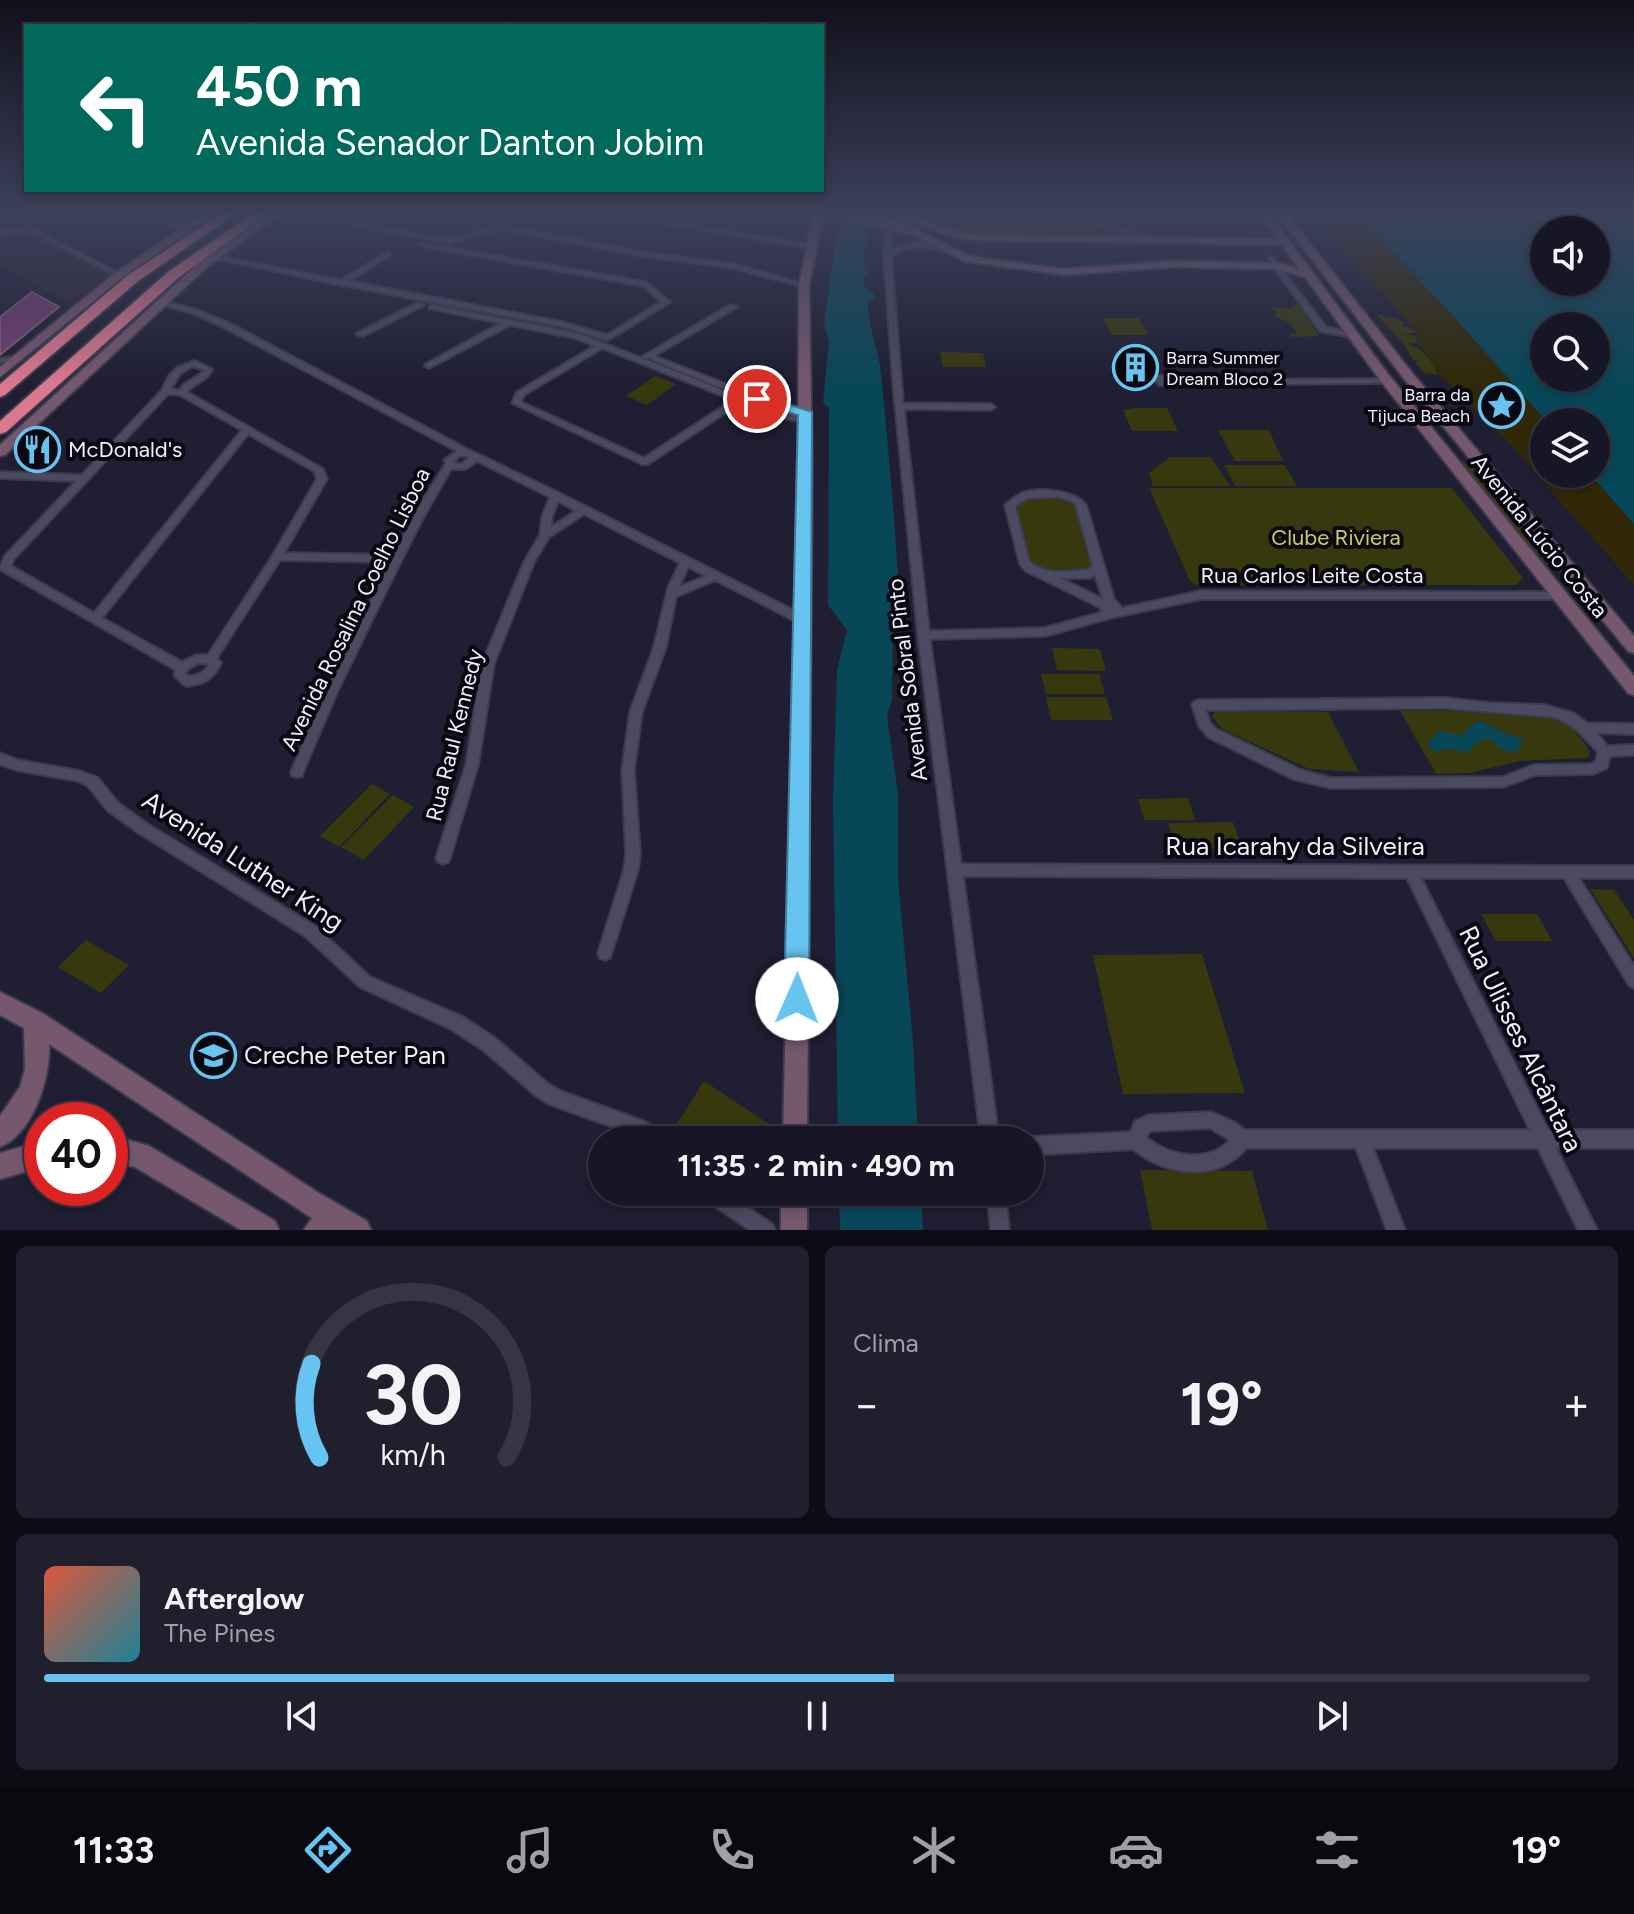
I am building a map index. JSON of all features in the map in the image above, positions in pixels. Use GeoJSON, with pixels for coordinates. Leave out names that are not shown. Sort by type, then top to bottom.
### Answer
{"type":"FeatureCollection","features":[{"type":"Feature","properties":{"kind":"highway"},"geometry":{"type":"LineString","coordinates":[[79,307],[128,271]]}},
{"type":"Feature","properties":{"kind":"highway"},"geometry":{"type":"LineString","coordinates":[[0,392],[140,271]]}},
{"type":"Feature","properties":{"kind":"highway"},"geometry":{"type":"LineString","coordinates":[[4,440],[73,370],[79,358],[178,271]]}},
{"type":"Feature","properties":{"kind":"street"},"geometry":{"type":"LineString","coordinates":[[112,271],[119,275]]}},
{"type":"Feature","properties":{"kind":"street"},"geometry":{"type":"LineString","coordinates":[[2,367],[20,357],[124,271]]}},
{"type":"Feature","properties":{"kind":"street"},"geometry":{"type":"LineString","coordinates":[[4,440],[196,271]]}},
{"type":"Feature","properties":{"kind":"street"},"geometry":{"type":"LineString","coordinates":[[250,271],[605,342]]}},
{"type":"Feature","properties":{"kind":"street"},"geometry":{"type":"LineString","coordinates":[[286,271],[562,324],[637,360],[739,400],[805,416]]}},
{"type":"Feature","properties":{"kind":"street"},"geometry":{"type":"LineString","coordinates":[[327,287],[360,271]]}},
{"type":"Feature","properties":{"kind":"street"},"geometry":{"type":"LineString","coordinates":[[574,271],[646,284],[666,301],[665,304],[520,394],[516,403],[640,461],[650,461],[739,400]]}},
{"type":"Feature","properties":{"kind":"street"},"geometry":{"type":"LineString","coordinates":[[753,271],[804,285]]}},
{"type":"Feature","properties":{"kind":"street"},"geometry":{"type":"LineString","coordinates":[[795,1126],[806,271]]}},
{"type":"Feature","properties":{"kind":"street","name":"Avenida Sobral Pinto"},"geometry":{"type":"LineString","coordinates":[[888,271],[924,635],[988,1126]]}},
{"type":"Feature","properties":{"kind":"street"},"geometry":{"type":"LineString","coordinates":[[1277,271],[1323,329],[1353,336]]}},
{"type":"Feature","properties":{"kind":"street"},"geometry":{"type":"LineString","coordinates":[[1294,271],[1319,289]]}},
{"type":"Feature","properties":{"kind":"street"},"geometry":{"type":"LineString","coordinates":[[1297,271],[1307,274]]}},
{"type":"Feature","properties":{"kind":"street","name":"Avenida Lúcio Costa"},"geometry":{"type":"LineString","coordinates":[[1305,271],[1387,381],[1634,688]]}},
{"type":"Feature","properties":{"kind":"street","name":"Avenida Lúcio Costa"},"geometry":{"type":"LineString","coordinates":[[1327,271],[1409,377],[1634,647]]}},
{"type":"Feature","properties":{"kind":"street"},"geometry":{"type":"LineString","coordinates":[[280,277],[289,272]]}},
{"type":"Feature","properties":{"kind":"street"},"geometry":{"type":"LineString","coordinates":[[173,293],[202,309],[209,317]]}},
{"type":"Feature","properties":{"kind":"street"},"geometry":{"type":"LineString","coordinates":[[163,302],[209,317],[470,454],[803,620]]}},
{"type":"Feature","properties":{"kind":"street"},"geometry":{"type":"LineString","coordinates":[[360,334],[420,305]]}},
{"type":"Feature","properties":{"kind":"street"},"geometry":{"type":"LineString","coordinates":[[637,360],[733,307]]}},
{"type":"Feature","properties":{"kind":"street"},"geometry":{"type":"LineString","coordinates":[[470,314],[479,308]]}},
{"type":"Feature","properties":{"kind":"street"},"geometry":{"type":"LineString","coordinates":[[429,366],[509,322]]}},
{"type":"Feature","properties":{"kind":"street"},"geometry":{"type":"LineString","coordinates":[[554,331],[562,324]]}},
{"type":"Feature","properties":{"kind":"street"},"geometry":{"type":"LineString","coordinates":[[648,356],[805,416]]}},
{"type":"Feature","properties":{"kind":"street"},"geometry":{"type":"LineString","coordinates":[[182,393],[208,369],[195,363],[187,364],[171,379],[166,391],[9,558],[5,567],[182,668]]}},
{"type":"Feature","properties":{"kind":"street"},"geometry":{"type":"LineString","coordinates":[[1181,383],[1387,381]]}},
{"type":"Feature","properties":{"kind":"street"},"geometry":{"type":"LineString","coordinates":[[166,391],[182,393],[322,473],[321,483],[211,659]]}},
{"type":"Feature","properties":{"kind":"street"},"geometry":{"type":"LineString","coordinates":[[900,406],[991,407]]}},
{"type":"Feature","properties":{"kind":"street"},"geometry":{"type":"LineString","coordinates":[[96,618],[246,431]]}},
{"type":"Feature","properties":{"kind":"street","name":"Avenida Rosalina Coelho Lisboa"},"geometry":{"type":"LineString","coordinates":[[297,772],[320,714],[432,491],[451,457],[470,454]]}},
{"type":"Feature","properties":{"kind":"street"},"geometry":{"type":"LineString","coordinates":[[0,475],[83,478]]}},
{"type":"Feature","properties":{"kind":"street"},"geometry":{"type":"LineString","coordinates":[[1060,494],[1077,500],[1115,612],[1024,562],[1010,505],[1019,497],[1060,494]]}},
{"type":"Feature","properties":{"kind":"street","name":"Rua Raul Kennedy"},"geometry":{"type":"LineString","coordinates":[[443,858],[472,765],[488,664],[529,562],[545,535],[547,517],[556,495]]}},
{"type":"Feature","properties":{"kind":"street","name":"Rua Raul Kennedy"},"geometry":{"type":"LineString","coordinates":[[545,535],[584,510]]}},
{"type":"Feature","properties":{"kind":"street"},"geometry":{"type":"LineString","coordinates":[[1509,532],[1545,567],[1557,570],[1560,568],[1558,563],[1542,537]]}},
{"type":"Feature","properties":{"kind":"street"},"geometry":{"type":"LineString","coordinates":[[277,556],[397,559]]}},
{"type":"Feature","properties":{"kind":"street"},"geometry":{"type":"LineString","coordinates":[[605,953],[631,870],[633,853],[628,770],[636,712],[660,647],[671,595],[686,560]]}},
{"type":"Feature","properties":{"kind":"street"},"geometry":{"type":"LineString","coordinates":[[1049,575],[1090,574],[1098,567]]}},
{"type":"Feature","properties":{"kind":"street"},"geometry":{"type":"LineString","coordinates":[[671,595],[715,576]]}},
{"type":"Feature","properties":{"kind":"street","name":"Rua Carlos Leite Costa"},"geometry":{"type":"LineString","coordinates":[[924,635],[1045,632],[1115,612],[1201,595],[1560,595]]}},
{"type":"Feature","properties":{"kind":"street"},"geometry":{"type":"LineString","coordinates":[[196,659],[211,659],[214,667],[203,678],[183,680],[180,675],[182,668],[196,659]]}},
{"type":"Feature","properties":{"kind":"street"},"geometry":{"type":"LineString","coordinates":[[1587,728],[1604,751],[1602,764],[1593,769],[1534,770],[1503,782],[1317,782],[1208,730],[1198,705],[1445,703],[1494,708],[1550,708],[1587,728],[1632,731]]}},
{"type":"Feature","properties":{"kind":"street"},"geometry":{"type":"LineString","coordinates":[[1604,751],[1634,750]]}},
{"type":"Feature","properties":{"kind":"street","name":"Avenida Luther King"},"geometry":{"type":"LineString","coordinates":[[0,758],[16,765],[80,776],[93,782],[113,807],[144,829],[310,931],[365,982],[457,1023],[489,1044],[555,1098],[634,1126]]}},
{"type":"Feature","properties":{"kind":"street","name":"Rua Icarahy da Silveira"},"geometry":{"type":"LineString","coordinates":[[956,870],[1634,872]]}},
{"type":"Feature","properties":{"kind":"street","name":"Rua Ulisses Alcântara"},"geometry":{"type":"LineString","coordinates":[[1410,870],[1588,1230]]}},
{"type":"Feature","properties":{"kind":"street"},"geometry":{"type":"LineString","coordinates":[[1567,871],[1634,980]]}},
{"type":"Feature","properties":{"kind":"street"},"geometry":{"type":"LineString","coordinates":[[0,1003],[34,1021],[337,1226]]}},
{"type":"Feature","properties":{"kind":"street"},"geometry":{"type":"LineString","coordinates":[[0,1135],[16,1116],[37,1074],[40,1055],[34,1021]]}},
{"type":"Feature","properties":{"kind":"street"},"geometry":{"type":"LineString","coordinates":[[1136,1140],[1141,1127],[1149,1123],[1211,1120],[1242,1139],[1634,1139]]}},
{"type":"Feature","properties":{"kind":"street"},"geometry":{"type":"LineString","coordinates":[[1044,1145],[1136,1140],[1159,1158],[1200,1163],[1227,1157],[1242,1139]]}},
{"type":"Feature","properties":{"kind":"street"},"geometry":{"type":"LineString","coordinates":[[1362,1140],[1396,1230]]}},
{"type":"Feature","properties":{"kind":"street"},"geometry":{"type":"LineString","coordinates":[[128,1152],[140,1155],[266,1230]]}},
{"type":"Feature","properties":{"kind":"street"},"geometry":{"type":"LineString","coordinates":[[0,1166],[24,1159]]}},
{"type":"Feature","properties":{"kind":"street"},"geometry":{"type":"LineString","coordinates":[[730,1206],[766,1230]]}},
{"type":"Feature","properties":{"kind":"street"},"geometry":{"type":"LineString","coordinates":[[794,1206],[794,1230]]}},
{"type":"Feature","properties":{"kind":"street"},"geometry":{"type":"LineString","coordinates":[[997,1206],[1000,1230]]}},
{"type":"Feature","properties":{"kind":"shaded area"},"geometry":{"type":"Polygon","coordinates":[[[11,271],[114,271],[75,302],[65,302],[11,271]]]}},
{"type":"Feature","properties":{"kind":"green space"},"geometry":{"type":"Polygon","coordinates":[[[1293,305],[1307,310],[1306,316],[1319,336],[1291,337],[1289,334],[1298,333],[1268,307],[1291,309],[1293,305]]]}},
{"type":"Feature","properties":{"kind":"green space"},"geometry":{"type":"Polygon","coordinates":[[[1376,314],[1403,321],[1403,326],[1413,329],[1415,333],[1403,334],[1416,336],[1417,343],[1406,344],[1426,356],[1437,375],[1424,373],[1415,363],[1419,361],[1413,360],[1403,343],[1376,314]]]}},
{"type":"Feature","properties":{"kind":"green space"},"geometry":{"type":"Polygon","coordinates":[[[1103,318],[1139,318],[1148,335],[1111,335],[1103,318]]]}},
{"type":"Feature","properties":{"kind":"green space"},"geometry":{"type":"Polygon","coordinates":[[[940,352],[983,353],[986,367],[943,367],[940,352]]]}},
{"type":"Feature","properties":{"kind":"green space"},"geometry":{"type":"Polygon","coordinates":[[[655,376],[676,384],[647,405],[626,396],[655,376]]]}},
{"type":"Feature","properties":{"kind":"green space"},"geometry":{"type":"Polygon","coordinates":[[[1167,408],[1178,431],[1132,431],[1123,410],[1167,408]]]}},
{"type":"Feature","properties":{"kind":"green space"},"geometry":{"type":"Polygon","coordinates":[[[1218,430],[1269,430],[1283,461],[1235,461],[1218,430]]]}},
{"type":"Feature","properties":{"kind":"green space"},"geometry":{"type":"Polygon","coordinates":[[[1170,457],[1211,457],[1230,486],[1153,486],[1149,473],[1170,457]]]}},
{"type":"Feature","properties":{"kind":"green space"},"geometry":{"type":"Polygon","coordinates":[[[1456,458],[1478,470],[1473,472],[1501,506],[1515,512],[1553,566],[1546,564],[1456,458]]]}},
{"type":"Feature","properties":{"kind":"green space"},"geometry":{"type":"Polygon","coordinates":[[[1224,465],[1285,465],[1297,486],[1235,486],[1224,465]]]}},
{"type":"Feature","properties":{"kind":"green space","name":"Clube Riviera"},"geometry":{"type":"Polygon","coordinates":[[[1452,488],[1523,578],[1517,585],[1196,585],[1190,581],[1150,490],[1452,488]]]}},
{"type":"Feature","properties":{"kind":"green space"},"geometry":{"type":"Polygon","coordinates":[[[1067,498],[1074,503],[1092,564],[1086,569],[1038,569],[1029,561],[1015,505],[1023,499],[1067,498]]]}},
{"type":"Feature","properties":{"kind":"green space"},"geometry":{"type":"Polygon","coordinates":[[[1052,648],[1100,649],[1106,671],[1057,670],[1052,648]]]}},
{"type":"Feature","properties":{"kind":"green space"},"geometry":{"type":"Polygon","coordinates":[[[1041,674],[1099,674],[1105,694],[1046,694],[1041,674]]]}},
{"type":"Feature","properties":{"kind":"green space"},"geometry":{"type":"Polygon","coordinates":[[[1046,697],[1106,697],[1113,720],[1051,720],[1046,697]]]}},
{"type":"Feature","properties":{"kind":"green space"},"geometry":{"type":"Polygon","coordinates":[[[1215,711],[1328,712],[1359,772],[1309,769],[1222,729],[1212,717],[1215,711]]]}},
{"type":"Feature","properties":{"kind":"green space"},"geometry":{"type":"Polygon","coordinates":[[[1400,711],[1456,711],[1561,719],[1571,726],[1590,751],[1588,758],[1521,761],[1469,773],[1436,774],[1400,711]]]}},
{"type":"Feature","properties":{"kind":"green space"},"geometry":{"type":"Polygon","coordinates":[[[372,784],[390,794],[339,847],[320,836],[372,784]]]}},
{"type":"Feature","properties":{"kind":"green space"},"geometry":{"type":"Polygon","coordinates":[[[393,795],[414,807],[364,860],[341,847],[393,795]]]}},
{"type":"Feature","properties":{"kind":"green space"},"geometry":{"type":"Polygon","coordinates":[[[1188,798],[1195,820],[1144,820],[1138,799],[1188,798]]]}},
{"type":"Feature","properties":{"kind":"green space"},"geometry":{"type":"Polygon","coordinates":[[[1233,822],[1242,849],[1176,850],[1168,823],[1233,822]]]}},
{"type":"Feature","properties":{"kind":"green space"},"geometry":{"type":"Polygon","coordinates":[[[1590,889],[1614,890],[1634,920],[1634,958],[1590,889]]]}},
{"type":"Feature","properties":{"kind":"green space"},"geometry":{"type":"Polygon","coordinates":[[[1481,914],[1537,914],[1552,941],[1496,941],[1481,914]]]}},
{"type":"Feature","properties":{"kind":"green space"},"geometry":{"type":"Polygon","coordinates":[[[86,940],[129,965],[101,993],[58,967],[86,940]]]}},
{"type":"Feature","properties":{"kind":"green space"},"geometry":{"type":"Polygon","coordinates":[[[1202,954],[1245,1093],[1123,1094],[1093,955],[1202,954]]]}},
{"type":"Feature","properties":{"kind":"green space"},"geometry":{"type":"Polygon","coordinates":[[[704,1081],[772,1126],[676,1126],[704,1081]]]}},
{"type":"Feature","properties":{"kind":"green space"},"geometry":{"type":"Polygon","coordinates":[[[1140,1170],[1252,1171],[1268,1230],[1152,1230],[1140,1170]]]}},
{"type":"Feature","properties":{"kind":"sand","name":"Barra da Tijuca Beach"},"geometry":{"type":"Polygon","coordinates":[[[1363,271],[1411,271],[1534,408],[1530,408],[1530,467],[1439,374],[1418,343],[1418,334],[1363,271]]]}},
{"type":"Feature","properties":{"kind":"sand","name":"Barra da Tijuca Beach"},"geometry":{"type":"Polygon","coordinates":[[[1548,488],[1602,488],[1634,524],[1634,585],[1548,488]]]}},
{"type":"Feature","properties":{"kind":"water"},"geometry":{"type":"Polygon","coordinates":[[[832,271],[869,271],[863,280],[865,287],[874,294],[873,300],[868,302],[868,311],[880,365],[900,613],[893,629],[892,699],[887,716],[898,794],[898,879],[917,1126],[838,1126],[833,802],[837,670],[847,630],[828,605],[829,408],[823,402],[829,341],[824,324],[832,271]]]}},
{"type":"Feature","properties":{"kind":"water"},"geometry":{"type":"Polygon","coordinates":[[[1411,271],[1530,271],[1530,296],[1610,296],[1610,271],[1634,271],[1634,524],[1602,488],[1610,488],[1610,408],[1535,408],[1411,271]]]}},
{"type":"Feature","properties":{"kind":"water"},"geometry":{"type":"Polygon","coordinates":[[[1476,721],[1520,737],[1523,740],[1517,752],[1505,751],[1488,739],[1476,742],[1469,753],[1450,748],[1435,752],[1427,745],[1438,731],[1462,735],[1476,721]]]}},
{"type":"Feature","properties":{"kind":"water"},"geometry":{"type":"Polygon","coordinates":[[[839,1206],[922,1206],[923,1230],[840,1230],[839,1206]]]}},
{"type":"Feature","properties":{"kind":"building"},"geometry":{"type":"Polygon","coordinates":[[[32,292],[59,307],[0,355],[0,317],[32,292]]]}},
{"type":"Feature","properties":{"kind":"building","name":"Barra Summer Dream Bloco 2"},"geometry":{"type":"Polygon","coordinates":[[[1144,358],[1151,377],[1126,377],[1117,359],[1144,358]]]}},
{"type":"Feature","properties":{"kind":"place","name":"Barra Summer Dream Bloco 2"},"geometry":{"type":"Point","coordinates":[1135,368]}},
{"type":"Feature","properties":{"kind":"place","name":"Barra da Tijuca Beach"},"geometry":{"type":"Point","coordinates":[1501,405]}},
{"type":"Feature","properties":{"kind":"place","name":"McDonald's"},"geometry":{"type":"Point","coordinates":[37,449]}},
{"type":"Feature","properties":{"kind":"place","name":"Creche Peter Pan"},"geometry":{"type":"Point","coordinates":[213,1055]}},
{"type":"Feature","properties":{"kind":"route"},"geometry":{"type":"LineString","coordinates":[[757,399],[805,412],[797,999]]}}]}
